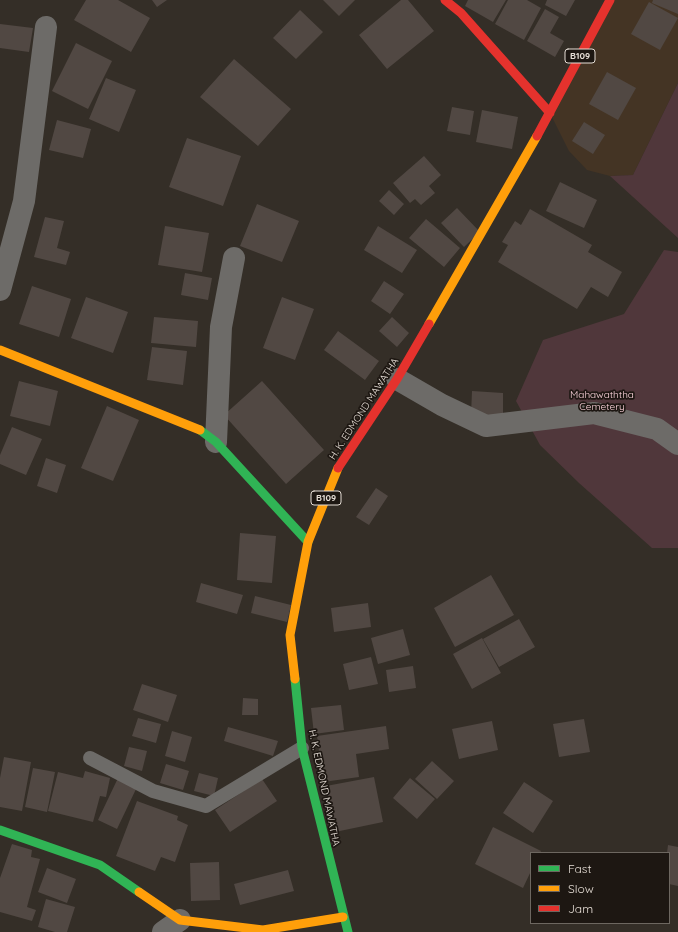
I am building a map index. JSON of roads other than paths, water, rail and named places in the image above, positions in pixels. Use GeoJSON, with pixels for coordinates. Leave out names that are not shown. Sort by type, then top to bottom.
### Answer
{"type":"FeatureCollection","features":[{"type":"Feature","properties":{"kind":"main road"},"geometry":{"type":"LineString","coordinates":[[445,0],[461,13],[550,113]]}},
{"type":"Feature","properties":{"kind":"main road","name":"B109"},"geometry":{"type":"LineString","coordinates":[[550,113],[610,0]]}},
{"type":"Feature","properties":{"kind":"main road","name":"H. K. EDMOND MAWATHA"},"geometry":{"type":"LineString","coordinates":[[348,932],[343,917],[302,748],[290,635],[308,542],[340,462],[397,379],[550,113]]}},
{"type":"Feature","properties":{"kind":"main road"},"geometry":{"type":"LineString","coordinates":[[0,350],[199,429],[216,442],[308,542]]}},
{"type":"Feature","properties":{"kind":"main road"},"geometry":{"type":"LineString","coordinates":[[0,830],[100,865],[171,926],[263,930],[343,917]]}},
{"type":"Feature","properties":{"kind":"street"},"geometry":{"type":"LineString","coordinates":[[0,290],[24,201],[46,26]]}},
{"type":"Feature","properties":{"kind":"street"},"geometry":{"type":"LineString","coordinates":[[216,442],[221,327],[234,258]]}},
{"type":"Feature","properties":{"kind":"street"},"geometry":{"type":"LineString","coordinates":[[397,379],[442,405],[486,426],[594,413],[658,430],[678,444]]}},
{"type":"Feature","properties":{"kind":"lane"},"geometry":{"type":"LineString","coordinates":[[90,758],[153,791],[206,806],[302,748]]}},
{"type":"Feature","properties":{"kind":"park label","name":"Mahawaththa Cemetery"},"geometry":{"type":"Point","coordinates":[602,400]}}]}
